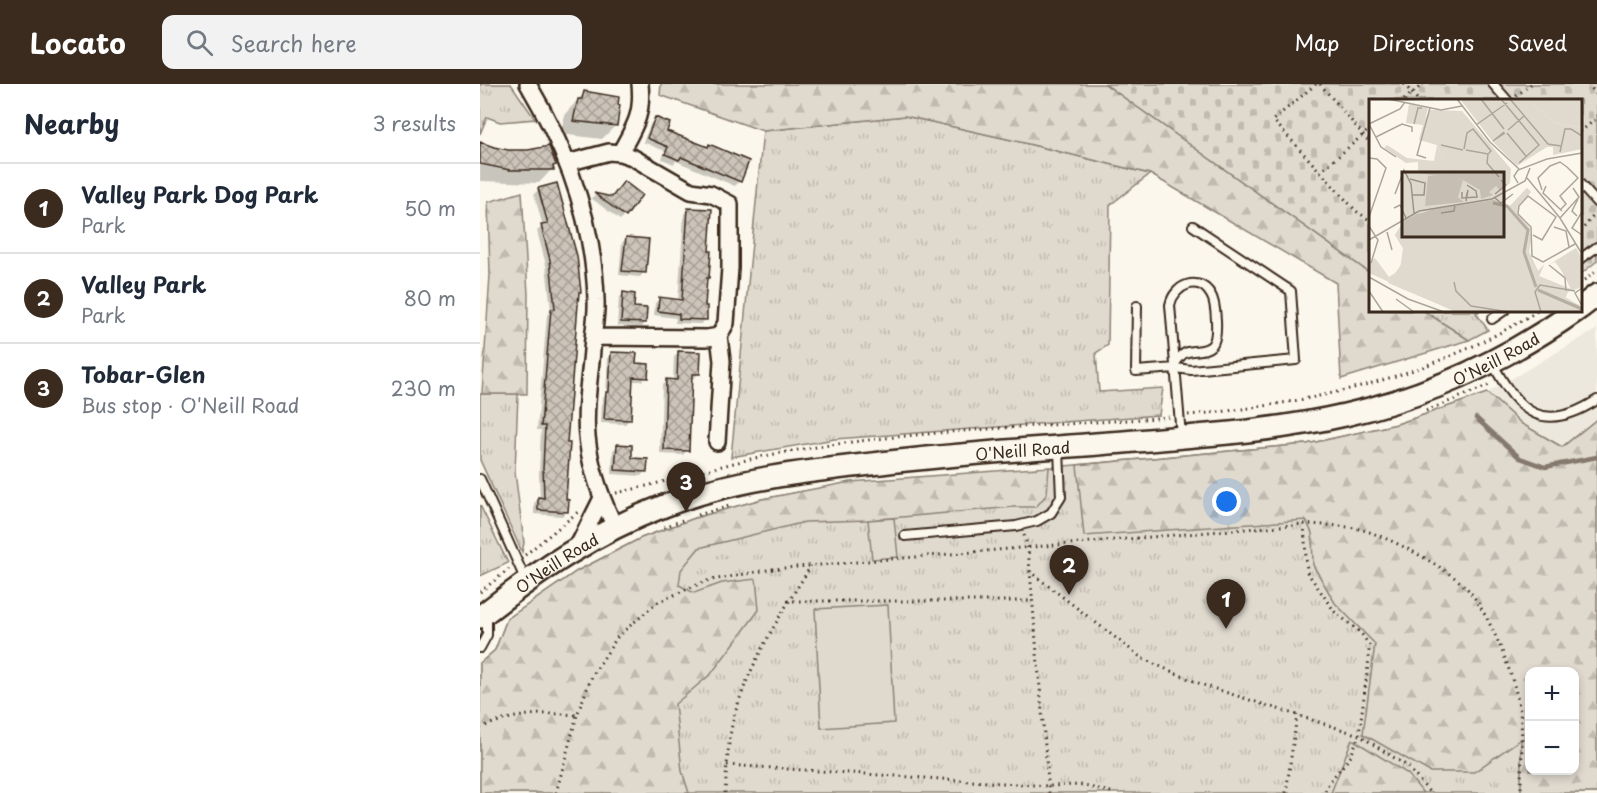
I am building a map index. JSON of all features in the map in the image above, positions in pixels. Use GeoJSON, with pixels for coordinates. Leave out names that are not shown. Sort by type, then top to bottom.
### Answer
{"type":"FeatureCollection","features":[{"type":"Feature","properties":{"kind":"main road","name":"O'Neill Road"},"geometry":{"type":"LineString","coordinates":[[1582,307],[1597,295]]}},
{"type":"Feature","properties":{"kind":"main road","name":"O'Neill Road"},"geometry":{"type":"LineString","coordinates":[[483,614],[526,581],[578,548],[615,527],[686,498],[768,478],[901,460],[1239,432],[1302,424],[1347,415],[1438,386],[1496,371],[1520,348],[1574,312]]}},
{"type":"Feature","properties":{"kind":"street"},"geometry":{"type":"LineString","coordinates":[[528,84],[559,142],[567,163],[584,211],[593,255],[597,302],[586,434],[590,460],[602,498],[615,527]]}},
{"type":"Feature","properties":{"kind":"street"},"geometry":{"type":"LineString","coordinates":[[620,153],[633,129],[642,105],[639,84]]}},
{"type":"Feature","properties":{"kind":"street"},"geometry":{"type":"LineString","coordinates":[[567,163],[609,152],[620,153],[632,157],[691,191],[711,194],[730,204],[730,268],[726,323],[719,336],[722,361],[717,442]]}},
{"type":"Feature","properties":{"kind":"street"},"geometry":{"type":"LineString","coordinates":[[593,337],[719,336]]}},
{"type":"Feature","properties":{"kind":"street"},"geometry":{"type":"LineString","coordinates":[[578,548],[602,498]]}},
{"type":"Feature","properties":{"kind":"lane"},"geometry":{"type":"LineString","coordinates":[[1493,84],[1508,99]]}},
{"type":"Feature","properties":{"kind":"lane"},"geometry":{"type":"LineString","coordinates":[[1582,185],[1597,203]]}},
{"type":"Feature","properties":{"kind":"lane"},"geometry":{"type":"LineString","coordinates":[[1137,306],[1136,371],[1175,366],[1191,370],[1296,360],[1291,291],[1193,226]]}},
{"type":"Feature","properties":{"kind":"lane"},"geometry":{"type":"LineString","coordinates":[[1582,258],[1597,247]]}},
{"type":"Feature","properties":{"kind":"lane"},"geometry":{"type":"LineString","coordinates":[[1175,366],[1185,353],[1204,350],[1215,339],[1217,333],[1213,297],[1202,286],[1186,284],[1180,287],[1172,297],[1170,305],[1175,366],[1181,437]]}},
{"type":"Feature","properties":{"kind":"lane"},"geometry":{"type":"LineString","coordinates":[[1492,319],[1502,312]]}},
{"type":"Feature","properties":{"kind":"lane"},"geometry":{"type":"LineString","coordinates":[[1496,371],[1506,389],[1523,407],[1542,416],[1557,418],[1572,414],[1597,400]]}},
{"type":"Feature","properties":{"kind":"lane"},"geometry":{"type":"LineString","coordinates":[[906,536],[1023,525],[1037,521],[1051,513],[1060,497],[1059,448]]}},
{"type":"Feature","properties":{"kind":"lane"},"geometry":{"type":"LineString","coordinates":[[480,479],[526,581]]}},
{"type":"Feature","properties":{"kind":"lane"},"geometry":{"type":"LineString","coordinates":[[480,648],[487,635],[483,614]]}},
{"type":"Feature","properties":{"kind":"path"},"geometry":{"type":"LineString","coordinates":[[1369,142],[1318,84],[1274,120],[1356,211],[1369,220]]}},
{"type":"Feature","properties":{"kind":"path"},"geometry":{"type":"LineString","coordinates":[[1404,84],[1417,99]]}},
{"type":"Feature","properties":{"kind":"path"},"geometry":{"type":"LineString","coordinates":[[1405,99],[1423,84]]}},
{"type":"Feature","properties":{"kind":"path"},"geometry":{"type":"LineString","coordinates":[[1510,99],[1531,84]]}},
{"type":"Feature","properties":{"kind":"path"},"geometry":{"type":"LineString","coordinates":[[1588,84],[1597,95]]}},
{"type":"Feature","properties":{"kind":"path"},"geometry":{"type":"LineString","coordinates":[[1582,131],[1597,118]]}},
{"type":"Feature","properties":{"kind":"path"},"geometry":{"type":"LineString","coordinates":[[1320,171],[1369,130]]}},
{"type":"Feature","properties":{"kind":"path"},"geometry":{"type":"LineString","coordinates":[[1582,231],[1595,214]]}},
{"type":"Feature","properties":{"kind":"path"},"geometry":{"type":"LineString","coordinates":[[1582,282],[1597,271]]}},
{"type":"Feature","properties":{"kind":"path"},"geometry":{"type":"LineString","coordinates":[[1416,415],[1448,404],[1496,371]]}},
{"type":"Feature","properties":{"kind":"path"},"geometry":{"type":"LineString","coordinates":[[661,529],[693,516],[739,503]]}},
{"type":"Feature","properties":{"kind":"path"},"geometry":{"type":"LineString","coordinates":[[1304,524],[1307,572],[1335,612],[1361,633],[1369,645],[1359,735],[1351,756],[1330,781],[1324,793]]}},
{"type":"Feature","properties":{"kind":"path"},"geometry":{"type":"LineString","coordinates":[[556,793],[577,715],[592,676],[618,636],[658,602],[706,581],[772,569],[1304,524],[1360,529],[1417,554],[1447,572],[1470,591],[1487,620],[1505,660],[1518,705],[1522,745],[1521,793]]}},
{"type":"Feature","properties":{"kind":"path"},"geometry":{"type":"LineString","coordinates":[[1023,525],[1028,548],[1050,793]]}},
{"type":"Feature","properties":{"kind":"path"},"geometry":{"type":"LineString","coordinates":[[725,793],[735,712],[760,649],[787,601],[811,566]]}},
{"type":"Feature","properties":{"kind":"path"},"geometry":{"type":"LineString","coordinates":[[1029,571],[1143,659],[1203,685],[1359,735],[1407,766],[1430,793]]}},
{"type":"Feature","properties":{"kind":"path"},"geometry":{"type":"LineString","coordinates":[[787,601],[1032,601]]}},
{"type":"Feature","properties":{"kind":"path"},"geometry":{"type":"LineString","coordinates":[[480,728],[499,720],[522,715],[549,712],[577,715]]}},
{"type":"Feature","properties":{"kind":"path"},"geometry":{"type":"LineString","coordinates":[[1286,793],[1297,714]]}},
{"type":"Feature","properties":{"kind":"path"},"geometry":{"type":"LineString","coordinates":[[728,765],[1048,786],[1080,785],[1115,793]]}},
{"type":"Feature","properties":{"kind":"shaded area"},"geometry":{"type":"Polygon","coordinates":[[[1597,329],[1597,419],[1562,447],[1522,424],[1487,393],[1597,329]]]}},
{"type":"Feature","properties":{"kind":"green space"},"geometry":{"type":"Polygon","coordinates":[[[480,84],[511,84],[535,119],[500,122],[487,117],[480,134],[480,84]]]}},
{"type":"Feature","properties":{"kind":"green space"},"geometry":{"type":"Polygon","coordinates":[[[661,84],[1105,84],[1369,272],[1369,312],[1426,312],[1469,340],[1341,379],[1336,283],[1150,174],[905,116],[763,131],[660,95],[661,84]]]}},
{"type":"Feature","properties":{"kind":"green space"},"geometry":{"type":"Polygon","coordinates":[[[1105,84],[1597,84],[1597,261],[1582,273],[1582,99],[1369,99],[1369,272],[1105,84]]]}},
{"type":"Feature","properties":{"kind":"green space"},"geometry":{"type":"Polygon","coordinates":[[[905,116],[1150,174],[1110,205],[1108,345],[1096,353],[1099,392],[1163,388],[1159,415],[835,439],[731,457],[763,131],[905,116]]]}},
{"type":"Feature","properties":{"kind":"green space"},"geometry":{"type":"Polygon","coordinates":[[[522,192],[528,294],[527,394],[482,394],[490,275],[488,202],[522,192]]]}},
{"type":"Feature","properties":{"kind":"green space"},"geometry":{"type":"Polygon","coordinates":[[[1426,312],[1478,312],[1476,313],[1488,330],[1469,340],[1426,312]]]}},
{"type":"Feature","properties":{"kind":"green space"},"geometry":{"type":"Polygon","coordinates":[[[1487,393],[1522,424],[1562,447],[1597,419],[1597,793],[480,793],[480,663],[495,650],[507,619],[577,571],[641,538],[695,518],[762,499],[821,488],[1307,444],[1397,424],[1487,393]]]}},
{"type":"Feature","properties":{"kind":"green space"},"geometry":{"type":"Polygon","coordinates":[[[1487,393],[1522,424],[1562,447],[1597,419],[1597,793],[1521,793],[1521,739],[1474,772],[1430,772],[1363,734],[1375,644],[1335,603],[1313,565],[1312,533],[1306,520],[1084,536],[1077,465],[1307,444],[1397,424],[1487,393]]]}},
{"type":"Feature","properties":{"kind":"green space"},"geometry":{"type":"Polygon","coordinates":[[[480,394],[518,394],[515,472],[524,543],[522,552],[480,460],[480,394]]]}},
{"type":"Feature","properties":{"kind":"green space"},"geometry":{"type":"Polygon","coordinates":[[[1049,467],[1047,494],[1036,507],[868,520],[805,522],[699,548],[681,570],[679,585],[694,593],[722,583],[756,579],[759,610],[711,674],[675,704],[682,771],[689,793],[480,793],[480,663],[495,650],[507,619],[577,571],[641,538],[695,518],[762,499],[850,482],[1049,467]]]}},
{"type":"Feature","properties":{"kind":"green space"},"geometry":{"type":"Polygon","coordinates":[[[480,505],[508,563],[480,576],[480,505]]]}},
{"type":"Feature","properties":{"kind":"green space"},"geometry":{"type":"Polygon","coordinates":[[[894,518],[898,557],[872,559],[868,520],[894,518]]]}},
{"type":"Feature","properties":{"kind":"green space"},"geometry":{"type":"Polygon","coordinates":[[[888,605],[894,723],[821,728],[815,609],[888,605]]]}},
{"type":"Feature","properties":{"kind":"green space"},"geometry":{"type":"Polygon","coordinates":[[[1352,739],[1408,774],[1423,793],[1331,793],[1352,739]]]}},
{"type":"Feature","properties":{"kind":"building"},"geometry":{"type":"Polygon","coordinates":[[[584,91],[619,97],[617,126],[573,121],[578,99],[582,99],[584,91]]]}},
{"type":"Feature","properties":{"kind":"building"},"geometry":{"type":"Polygon","coordinates":[[[655,117],[670,123],[667,131],[708,147],[709,144],[749,161],[741,182],[681,157],[679,160],[665,154],[668,147],[647,138],[655,117]]]}},
{"type":"Feature","properties":{"kind":"building"},"geometry":{"type":"Polygon","coordinates":[[[480,142],[508,150],[528,150],[549,146],[556,165],[553,166],[554,170],[510,170],[480,164],[480,142]]]}},
{"type":"Feature","properties":{"kind":"building"},"geometry":{"type":"Polygon","coordinates":[[[624,181],[642,195],[626,217],[594,193],[612,197],[624,181]]]}},
{"type":"Feature","properties":{"kind":"building"},"geometry":{"type":"Polygon","coordinates":[[[557,183],[577,256],[581,292],[579,292],[567,443],[570,443],[566,499],[569,500],[568,512],[538,510],[538,497],[544,498],[545,426],[541,426],[551,309],[555,309],[550,260],[541,225],[548,224],[538,188],[557,183]]]}},
{"type":"Feature","properties":{"kind":"building"},"geometry":{"type":"Polygon","coordinates":[[[688,208],[712,209],[709,251],[711,251],[705,306],[707,306],[707,320],[679,319],[679,314],[658,311],[659,297],[682,300],[688,208]]]}},
{"type":"Feature","properties":{"kind":"building"},"geometry":{"type":"Polygon","coordinates":[[[626,237],[649,239],[646,273],[622,271],[626,237]]]}},
{"type":"Feature","properties":{"kind":"building"},"geometry":{"type":"Polygon","coordinates":[[[623,292],[635,294],[634,307],[647,308],[646,323],[621,322],[623,292]]]}},
{"type":"Feature","properties":{"kind":"building"},"geometry":{"type":"Polygon","coordinates":[[[678,351],[701,352],[700,374],[692,374],[689,451],[664,450],[666,379],[677,380],[678,351]]]}},
{"type":"Feature","properties":{"kind":"building"},"geometry":{"type":"Polygon","coordinates":[[[611,352],[637,353],[636,363],[649,364],[648,378],[633,377],[631,420],[604,419],[606,392],[609,392],[611,352]]]}},
{"type":"Feature","properties":{"kind":"building"},"geometry":{"type":"Polygon","coordinates":[[[617,444],[632,445],[632,458],[648,459],[647,472],[615,470],[617,444]]]}},
{"type":"Feature","properties":{"kind":"waterway"},"geometry":{"type":"LineString","coordinates":[[1476,418],[1520,458],[1545,467],[1597,457]]}},
{"type":"Feature","properties":{"kind":"place","name":"Tobar-Glen"},"geometry":{"type":"Point","coordinates":[686,512]}},
{"type":"Feature","properties":{"kind":"place","name":"Valley Park"},"geometry":{"type":"Point","coordinates":[1069,595]}},
{"type":"Feature","properties":{"kind":"place","name":"Valley Park Dog Park"},"geometry":{"type":"Point","coordinates":[1226,629]}}]}
